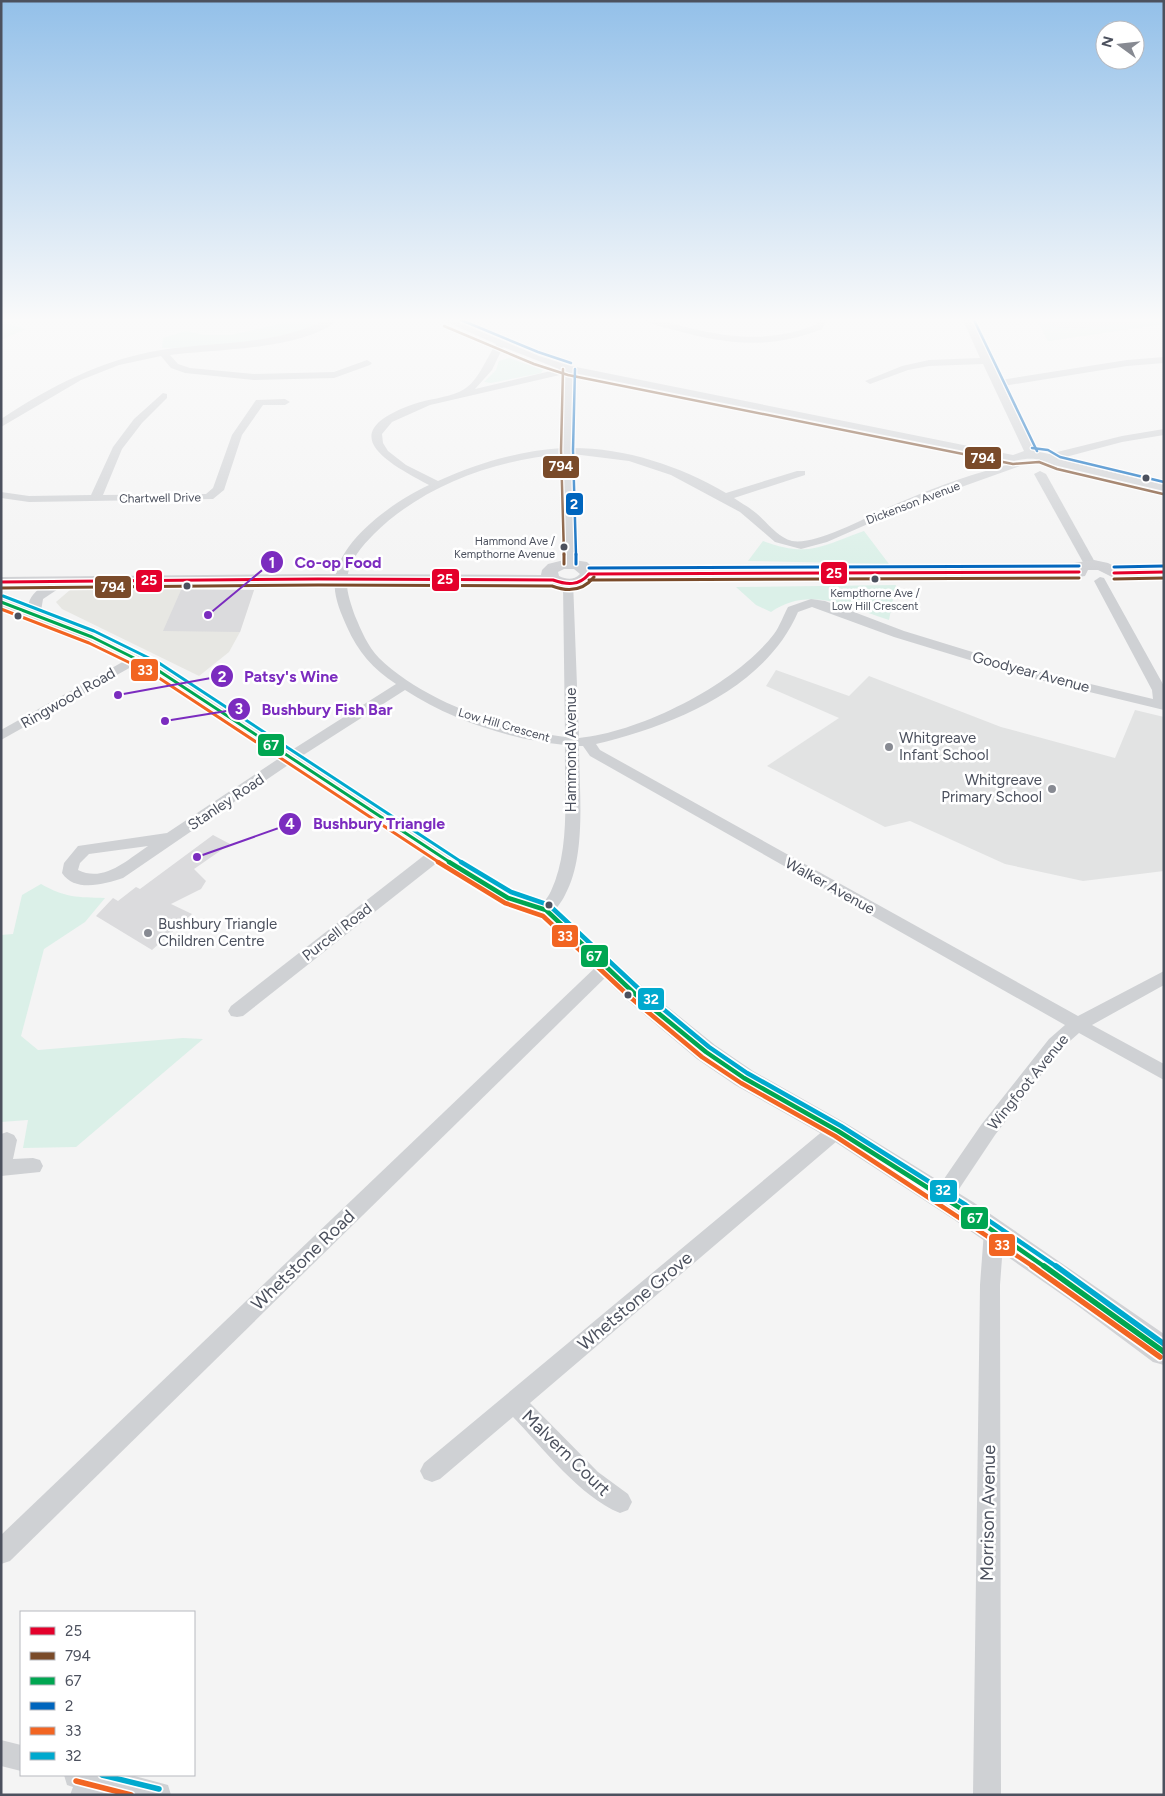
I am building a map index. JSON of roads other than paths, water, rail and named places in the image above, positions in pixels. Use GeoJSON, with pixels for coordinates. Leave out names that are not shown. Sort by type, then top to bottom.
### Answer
{"type":"FeatureCollection","features":[{"type":"Feature","properties":{"kind":"street"},"geometry":{"type":"LineString","coordinates":[[1,424],[31,404]]}},
{"type":"Feature","properties":{"kind":"street"},"geometry":{"type":"LineString","coordinates":[[95,499],[116,449],[138,421],[155,404]]}},
{"type":"Feature","properties":{"kind":"street","name":"Chartwell Drive"},"geometry":{"type":"LineString","coordinates":[[1,495],[29,500],[204,497],[214,494],[237,435],[259,404]]}},
{"type":"Feature","properties":{"kind":"street"},"geometry":{"type":"LineString","coordinates":[[425,404],[411,408],[386,421],[378,429],[378,444],[384,454],[437,485]]}},
{"type":"Feature","properties":{"kind":"street"},"geometry":{"type":"LineString","coordinates":[[568,404],[567,450],[570,564]]}},
{"type":"Feature","properties":{"kind":"street"},"geometry":{"type":"LineString","coordinates":[[736,404],[1015,462],[1024,471],[1040,474],[1055,464],[1122,439],[1164,432]]}},
{"type":"Feature","properties":{"kind":"street"},"geometry":{"type":"LineString","coordinates":[[1007,404],[1031,454],[1055,464],[1164,488]]}},
{"type":"Feature","properties":{"kind":"street"},"geometry":{"type":"LineString","coordinates":[[342,573],[357,545],[369,531],[400,506],[437,485],[496,464],[545,453],[567,450],[652,464],[690,478],[726,497],[801,473]]}},
{"type":"Feature","properties":{"kind":"street","name":"Dickenson Avenue"},"geometry":{"type":"LineString","coordinates":[[726,497],[751,514],[772,537],[782,542],[804,546],[1031,454]]}},
{"type":"Feature","properties":{"kind":"street"},"geometry":{"type":"LineString","coordinates":[[1040,474],[1085,568],[1087,578],[1164,572]]}},
{"type":"Feature","properties":{"kind":"street"},"geometry":{"type":"LineString","coordinates":[[557,578],[557,566],[570,564],[582,566],[589,574]]}},
{"type":"Feature","properties":{"kind":"street"},"geometry":{"type":"LineString","coordinates":[[1,572],[342,573],[557,578],[583,581],[589,574],[1085,568]]}},
{"type":"Feature","properties":{"kind":"street"},"geometry":{"type":"LineString","coordinates":[[1,582],[60,582],[342,573]]}},
{"type":"Feature","properties":{"kind":"street","name":"Low Hill Crescent"},"geometry":{"type":"LineString","coordinates":[[342,573],[346,606],[360,641],[371,658],[404,685],[458,713],[530,734],[580,742],[656,722],[722,687],[745,672],[779,637],[793,610],[805,604],[820,604],[899,634]]}},
{"type":"Feature","properties":{"kind":"street"},"geometry":{"type":"LineString","coordinates":[[1107,577],[1161,698]]}},
{"type":"Feature","properties":{"kind":"street","name":"Hammond Avenue"},"geometry":{"type":"LineString","coordinates":[[546,910],[558,894],[565,875],[571,845],[580,742],[557,578]]}},
{"type":"Feature","properties":{"kind":"street"},"geometry":{"type":"LineString","coordinates":[[35,614],[33,604],[36,598],[42,592],[60,582]]}},
{"type":"Feature","properties":{"kind":"street"},"geometry":{"type":"LineString","coordinates":[[1,602],[92,637],[135,659],[207,702],[289,758],[508,898],[546,910],[648,1007],[732,1070],[837,1130],[994,1231],[1077,1287],[1164,1352]]}},
{"type":"Feature","properties":{"kind":"street","name":"Goodyear Avenue"},"geometry":{"type":"LineString","coordinates":[[899,634],[1024,672],[1161,698]]}},
{"type":"Feature","properties":{"kind":"street","name":"Ringwood Road"},"geometry":{"type":"LineString","coordinates":[[1,736],[135,659]]}},
{"type":"Feature","properties":{"kind":"street","name":"Stanley Road"},"geometry":{"type":"LineString","coordinates":[[174,837],[84,850],[75,857],[70,866],[70,873],[85,880],[100,880],[117,874],[174,837],[289,758],[404,685]]}},
{"type":"Feature","properties":{"kind":"street","name":"Walker Avenue"},"geometry":{"type":"LineString","coordinates":[[580,742],[595,753],[1164,1073]]}},
{"type":"Feature","properties":{"kind":"street","name":"Purcell Road"},"geometry":{"type":"LineString","coordinates":[[237,1011],[437,854]]}},
{"type":"Feature","properties":{"kind":"street","name":"Whetstone Road"},"geometry":{"type":"LineString","coordinates":[[1,1552],[606,967]]}},
{"type":"Feature","properties":{"kind":"street","name":"Wingfoot Avenue"},"geometry":{"type":"LineString","coordinates":[[942,1198],[994,1122],[1055,1044],[1077,1025],[1164,977]]}},
{"type":"Feature","properties":{"kind":"street","name":"Whetstone Grove"},"geometry":{"type":"LineString","coordinates":[[432,1471],[837,1130]]}},
{"type":"Feature","properties":{"kind":"street"},"geometry":{"type":"LineString","coordinates":[[8,1140],[1,1167],[33,1166]]}},
{"type":"Feature","properties":{"kind":"street","name":"Morrison Avenue"},"geometry":{"type":"LineString","coordinates":[[987,1795],[990,1285],[994,1231]]}},
{"type":"Feature","properties":{"kind":"street","name":"Malvern Court"},"geometry":{"type":"LineString","coordinates":[[514,1402],[590,1480],[620,1502]]}},
{"type":"Feature","properties":{"kind":"street"},"geometry":{"type":"LineString","coordinates":[[1,1752],[20,1758]]}},
{"type":"Feature","properties":{"kind":"street"},"geometry":{"type":"LineString","coordinates":[[84,1783],[158,1795]]}},
{"type":"Feature","properties":{"kind":"place","name":"Hammond Ave / Kempthorne Avenue"},"geometry":{"type":"Point","coordinates":[564,547]}},
{"type":"Feature","properties":{"kind":"place","name":"Kempthorne Ave / Low Hill Crescent"},"geometry":{"type":"Point","coordinates":[875,579]}},
{"type":"Feature","properties":{"kind":"place","name":"Co-op Food"},"geometry":{"type":"Point","coordinates":[208,615]}},
{"type":"Feature","properties":{"kind":"place","name":"Patsy's Wine"},"geometry":{"type":"Point","coordinates":[118,695]}},
{"type":"Feature","properties":{"kind":"place","name":"Bushbury Fish Bar"},"geometry":{"type":"Point","coordinates":[165,721]}},
{"type":"Feature","properties":{"kind":"place","name":"Whitgreave Infant School"},"geometry":{"type":"Point","coordinates":[889,747]}},
{"type":"Feature","properties":{"kind":"place","name":"Whitgreave Primary School"},"geometry":{"type":"Point","coordinates":[1052,789]}},
{"type":"Feature","properties":{"kind":"place","name":"Bushbury Triangle"},"geometry":{"type":"Point","coordinates":[197,857]}},
{"type":"Feature","properties":{"kind":"place","name":"Bushbury Triangle Children Centre"},"geometry":{"type":"Point","coordinates":[148,933]}}]}
